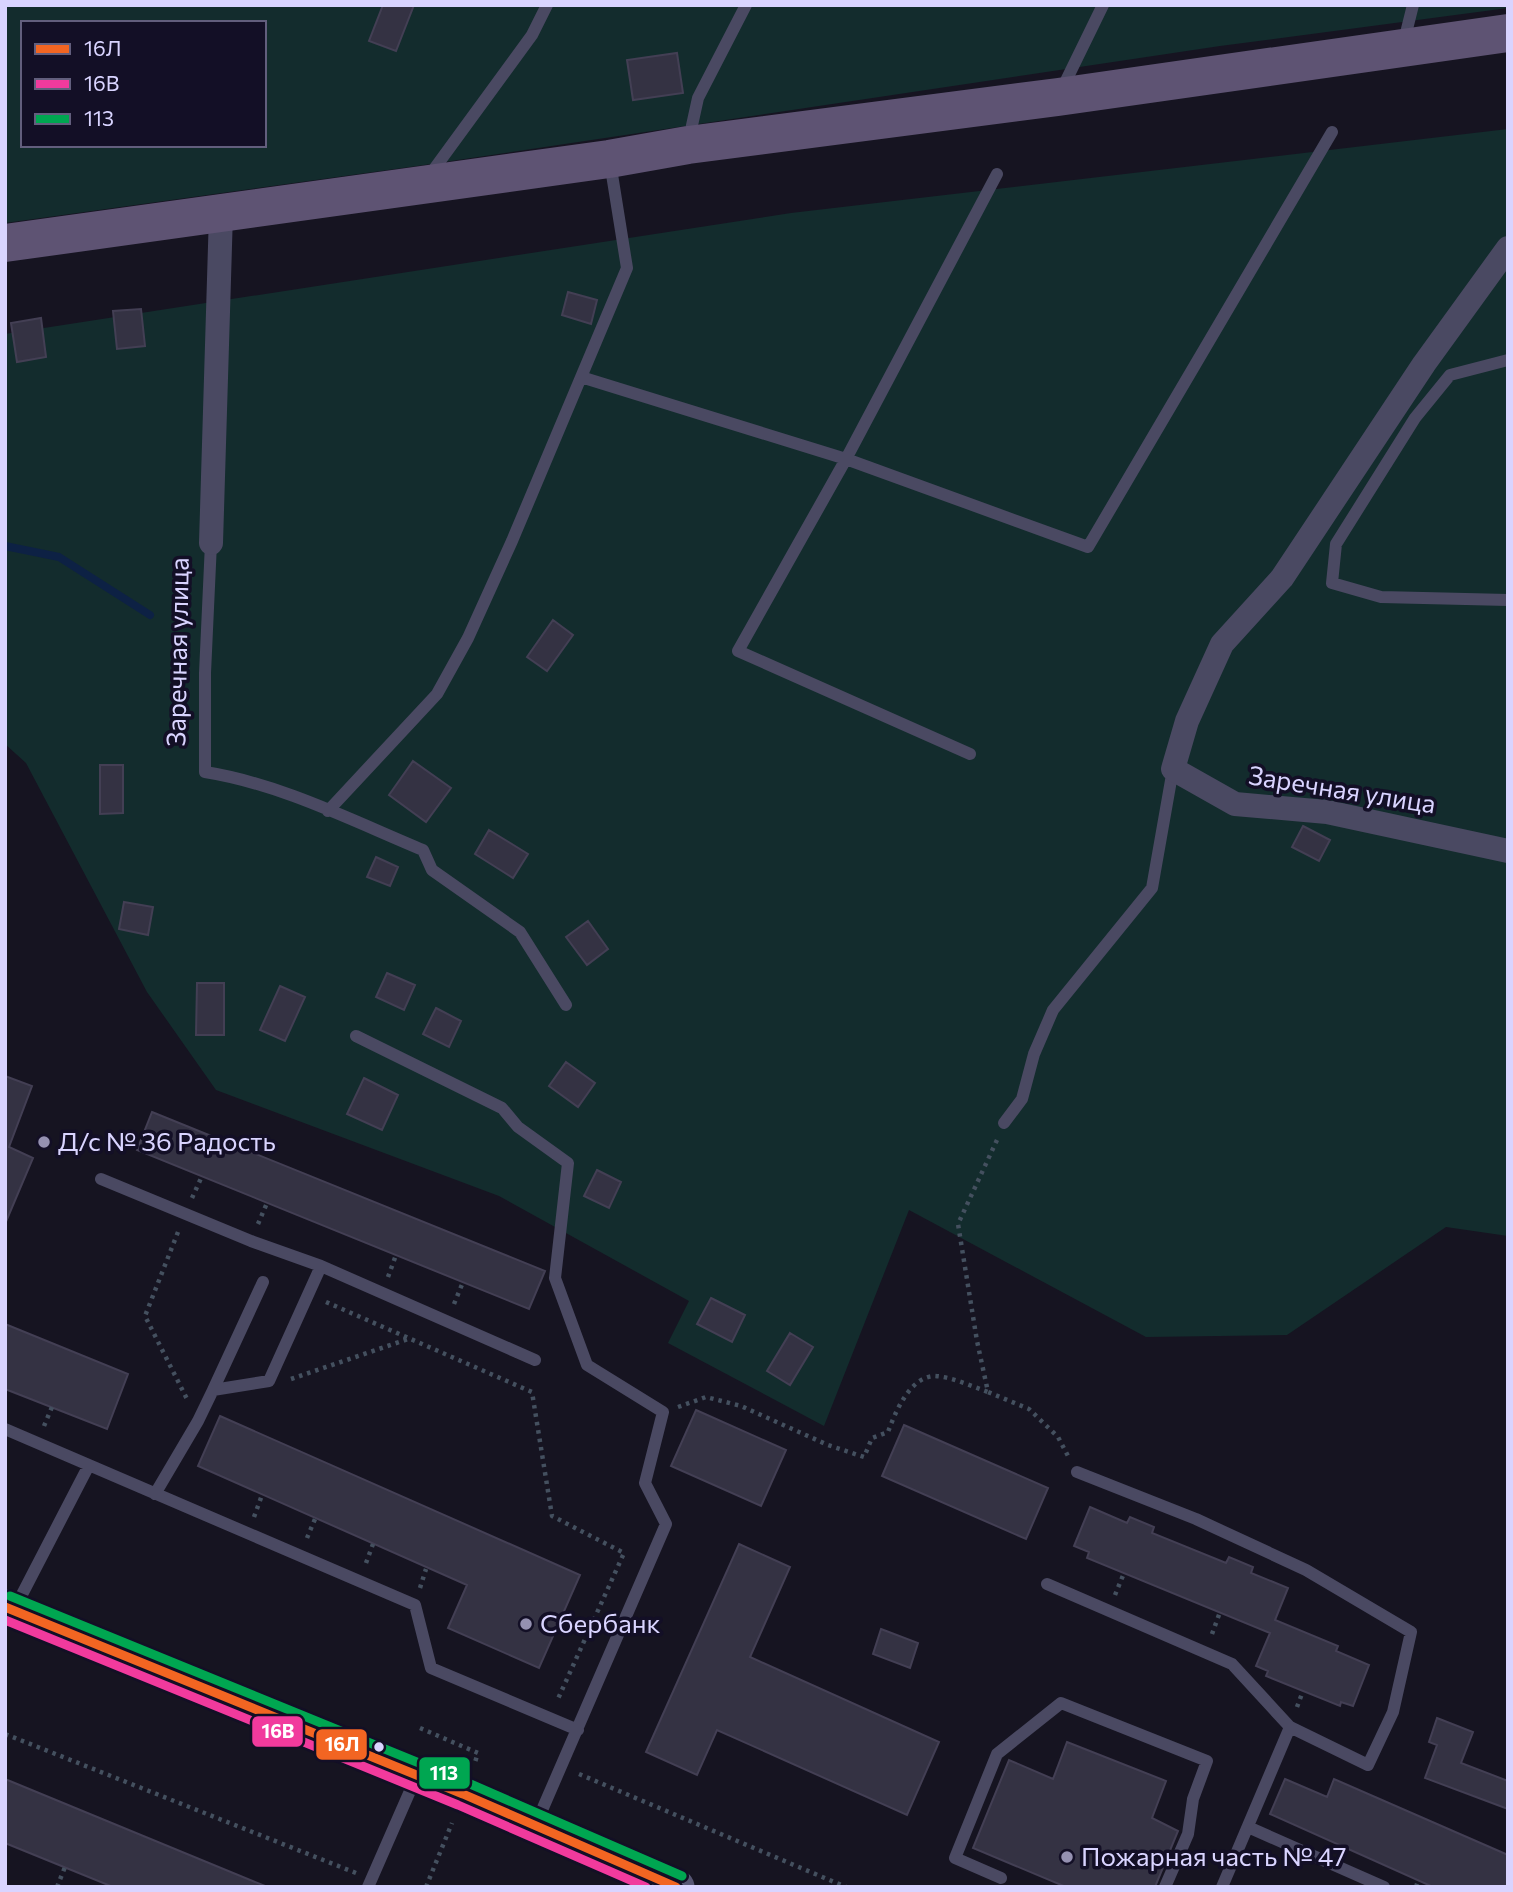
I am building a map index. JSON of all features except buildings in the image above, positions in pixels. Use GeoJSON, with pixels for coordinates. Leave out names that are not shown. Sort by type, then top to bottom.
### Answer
{"type":"FeatureCollection","features":[{"type":"Feature","properties":{"kind":"main road"},"geometry":{"type":"LineString","coordinates":[[5,243],[609,159],[688,145],[1058,97],[1508,33]]}},
{"type":"Feature","properties":{"kind":"main road"},"geometry":{"type":"LineString","coordinates":[[9,1609],[417,1775],[677,1887]]}},
{"type":"Feature","properties":{"kind":"street","name":"Заречная улица"},"geometry":{"type":"LineString","coordinates":[[211,543],[221,213]]}},
{"type":"Feature","properties":{"kind":"street"},"geometry":{"type":"LineString","coordinates":[[1173,769],[1187,722],[1222,644],[1282,578],[1424,363],[1508,248]]}},
{"type":"Feature","properties":{"kind":"street","name":"Заречная улица"},"geometry":{"type":"LineString","coordinates":[[1173,769],[1235,804],[1327,812],[1508,850]]}},
{"type":"Feature","properties":{"kind":"lane"},"geometry":{"type":"LineString","coordinates":[[422,185],[532,35],[547,5]]}},
{"type":"Feature","properties":{"kind":"lane"},"geometry":{"type":"LineString","coordinates":[[688,145],[698,98],[746,5]]}},
{"type":"Feature","properties":{"kind":"lane"},"geometry":{"type":"LineString","coordinates":[[1058,97],[1103,5]]}},
{"type":"Feature","properties":{"kind":"lane"},"geometry":{"type":"LineString","coordinates":[[1403,48],[1413,5]]}},
{"type":"Feature","properties":{"kind":"lane"},"geometry":{"type":"LineString","coordinates":[[580,377],[846,459],[1088,547],[1332,132]]}},
{"type":"Feature","properties":{"kind":"lane"},"geometry":{"type":"LineString","coordinates":[[328,811],[437,694],[468,638],[512,541],[626,268],[609,159]]}},
{"type":"Feature","properties":{"kind":"lane"},"geometry":{"type":"LineString","coordinates":[[970,754],[738,652],[846,459],[997,174]]}},
{"type":"Feature","properties":{"kind":"lane"},"geometry":{"type":"LineString","coordinates":[[1508,359],[1450,375],[1415,418],[1336,544],[1332,583],[1381,597],[1508,600]]}},
{"type":"Feature","properties":{"kind":"lane","name":"Заречная улица"},"geometry":{"type":"LineString","coordinates":[[211,543],[205,673],[205,772],[231,776],[285,793],[423,850],[432,870],[520,932],[566,1005]]}},
{"type":"Feature","properties":{"kind":"lane"},"geometry":{"type":"LineString","coordinates":[[1004,1123],[1021,1099],[1034,1054],[1053,1010],[1152,888],[1173,769]]}},
{"type":"Feature","properties":{"kind":"lane"},"geometry":{"type":"LineString","coordinates":[[356,1036],[502,1108],[518,1127],[568,1163],[555,1278],[587,1365],[663,1412],[645,1483],[667,1524],[536,1825]]}},
{"type":"Feature","properties":{"kind":"lane"},"geometry":{"type":"LineString","coordinates":[[101,1179],[251,1241],[321,1266],[535,1360]]}},
{"type":"Feature","properties":{"kind":"lane"},"geometry":{"type":"LineString","coordinates":[[213,1390],[270,1381],[321,1266]]}},
{"type":"Feature","properties":{"kind":"lane"},"geometry":{"type":"LineString","coordinates":[[155,1494],[198,1421],[263,1282]]}},
{"type":"Feature","properties":{"kind":"lane"},"geometry":{"type":"LineString","coordinates":[[5,1429],[415,1605],[431,1668],[578,1730]]}},
{"type":"Feature","properties":{"kind":"lane"},"geometry":{"type":"LineString","coordinates":[[9,1609],[89,1465]]}},
{"type":"Feature","properties":{"kind":"lane"},"geometry":{"type":"LineString","coordinates":[[1046,1584],[1232,1664],[1290,1727],[1368,1765],[1393,1712],[1411,1632],[1306,1570],[1196,1519],[1077,1472]]}},
{"type":"Feature","properties":{"kind":"lane"},"geometry":{"type":"LineString","coordinates":[[1001,1878],[955,1858],[997,1754],[1061,1703],[1206,1761],[1193,1798],[1188,1834],[1165,1887]]}},
{"type":"Feature","properties":{"kind":"lane"},"geometry":{"type":"LineString","coordinates":[[1223,1887],[1290,1727]]}},
{"type":"Feature","properties":{"kind":"lane"},"geometry":{"type":"LineString","coordinates":[[370,1883],[417,1775]]}},
{"type":"Feature","properties":{"kind":"lane"},"geometry":{"type":"LineString","coordinates":[[1248,1827],[1384,1887]]}},
{"type":"Feature","properties":{"kind":"path"},"geometry":{"type":"LineString","coordinates":[[988,1392],[958,1224],[1004,1123]]}},
{"type":"Feature","properties":{"kind":"path"},"geometry":{"type":"LineString","coordinates":[[176,1236],[145,1316],[198,1421]]}},
{"type":"Feature","properties":{"kind":"path"},"geometry":{"type":"LineString","coordinates":[[309,1294],[532,1392],[552,1516],[624,1553],[550,1718]]}},
{"type":"Feature","properties":{"kind":"path"},"geometry":{"type":"LineString","coordinates":[[270,1381],[279,1383],[409,1338]]}},
{"type":"Feature","properties":{"kind":"path"},"geometry":{"type":"LineString","coordinates":[[663,1412],[706,1397],[741,1406],[828,1445],[864,1457],[872,1438],[888,1432],[897,1409],[917,1382],[933,1376],[957,1381],[1029,1409],[1058,1437],[1077,1472]]}},
{"type":"Feature","properties":{"kind":"path"},"geometry":{"type":"LineString","coordinates":[[5,1734],[370,1883]]}},
{"type":"Feature","properties":{"kind":"path"},"geometry":{"type":"LineString","coordinates":[[562,1767],[846,1887]]}},
{"type":"Feature","properties":{"kind":"path"},"geometry":{"type":"LineString","coordinates":[[57,1887],[65,1867]]}},
{"type":"Feature","properties":{"kind":"path"},"geometry":{"type":"LineString","coordinates":[[1416,1887],[1419,1881]]}},
{"type":"Feature","properties":{"kind":"green space"},"geometry":{"type":"Polygon","coordinates":[[[5,5],[1508,5],[1508,8],[1220,46],[424,165],[5,223],[5,5]]]}},
{"type":"Feature","properties":{"kind":"green space"},"geometry":{"type":"Polygon","coordinates":[[[1508,129],[1508,1236],[1446,1227],[1287,1335],[1146,1337],[909,1210],[824,1426],[668,1343],[689,1301],[499,1196],[216,1090],[147,992],[26,763],[5,744],[5,334],[791,213],[1508,129]]]}},
{"type":"Feature","properties":{"kind":"waterway"},"geometry":{"type":"LineString","coordinates":[[5,546],[59,557],[150,615]]}},
{"type":"Feature","properties":{"kind":"transit line","name":"113"},"geometry":{"type":"LineString","coordinates":[[10,1596],[468,1783],[682,1876]]}},
{"type":"Feature","properties":{"kind":"transit line","name":"16Л"},"geometry":{"type":"LineString","coordinates":[[5,1607],[463,1794],[676,1887]]}},
{"type":"Feature","properties":{"kind":"transit line","name":"16В"},"geometry":{"type":"LineString","coordinates":[[5,1620],[458,1805],[646,1887]]}},
{"type":"Feature","properties":{"kind":"place","name":"Д/с № 36 Радость"},"geometry":{"type":"Point","coordinates":[44,1142]}},
{"type":"Feature","properties":{"kind":"place","name":"Сбербанк"},"geometry":{"type":"Point","coordinates":[526,1624]}},
{"type":"Feature","properties":{"kind":"place","name":"Пожарная часть № 47"},"geometry":{"type":"Point","coordinates":[1067,1857]}}]}
